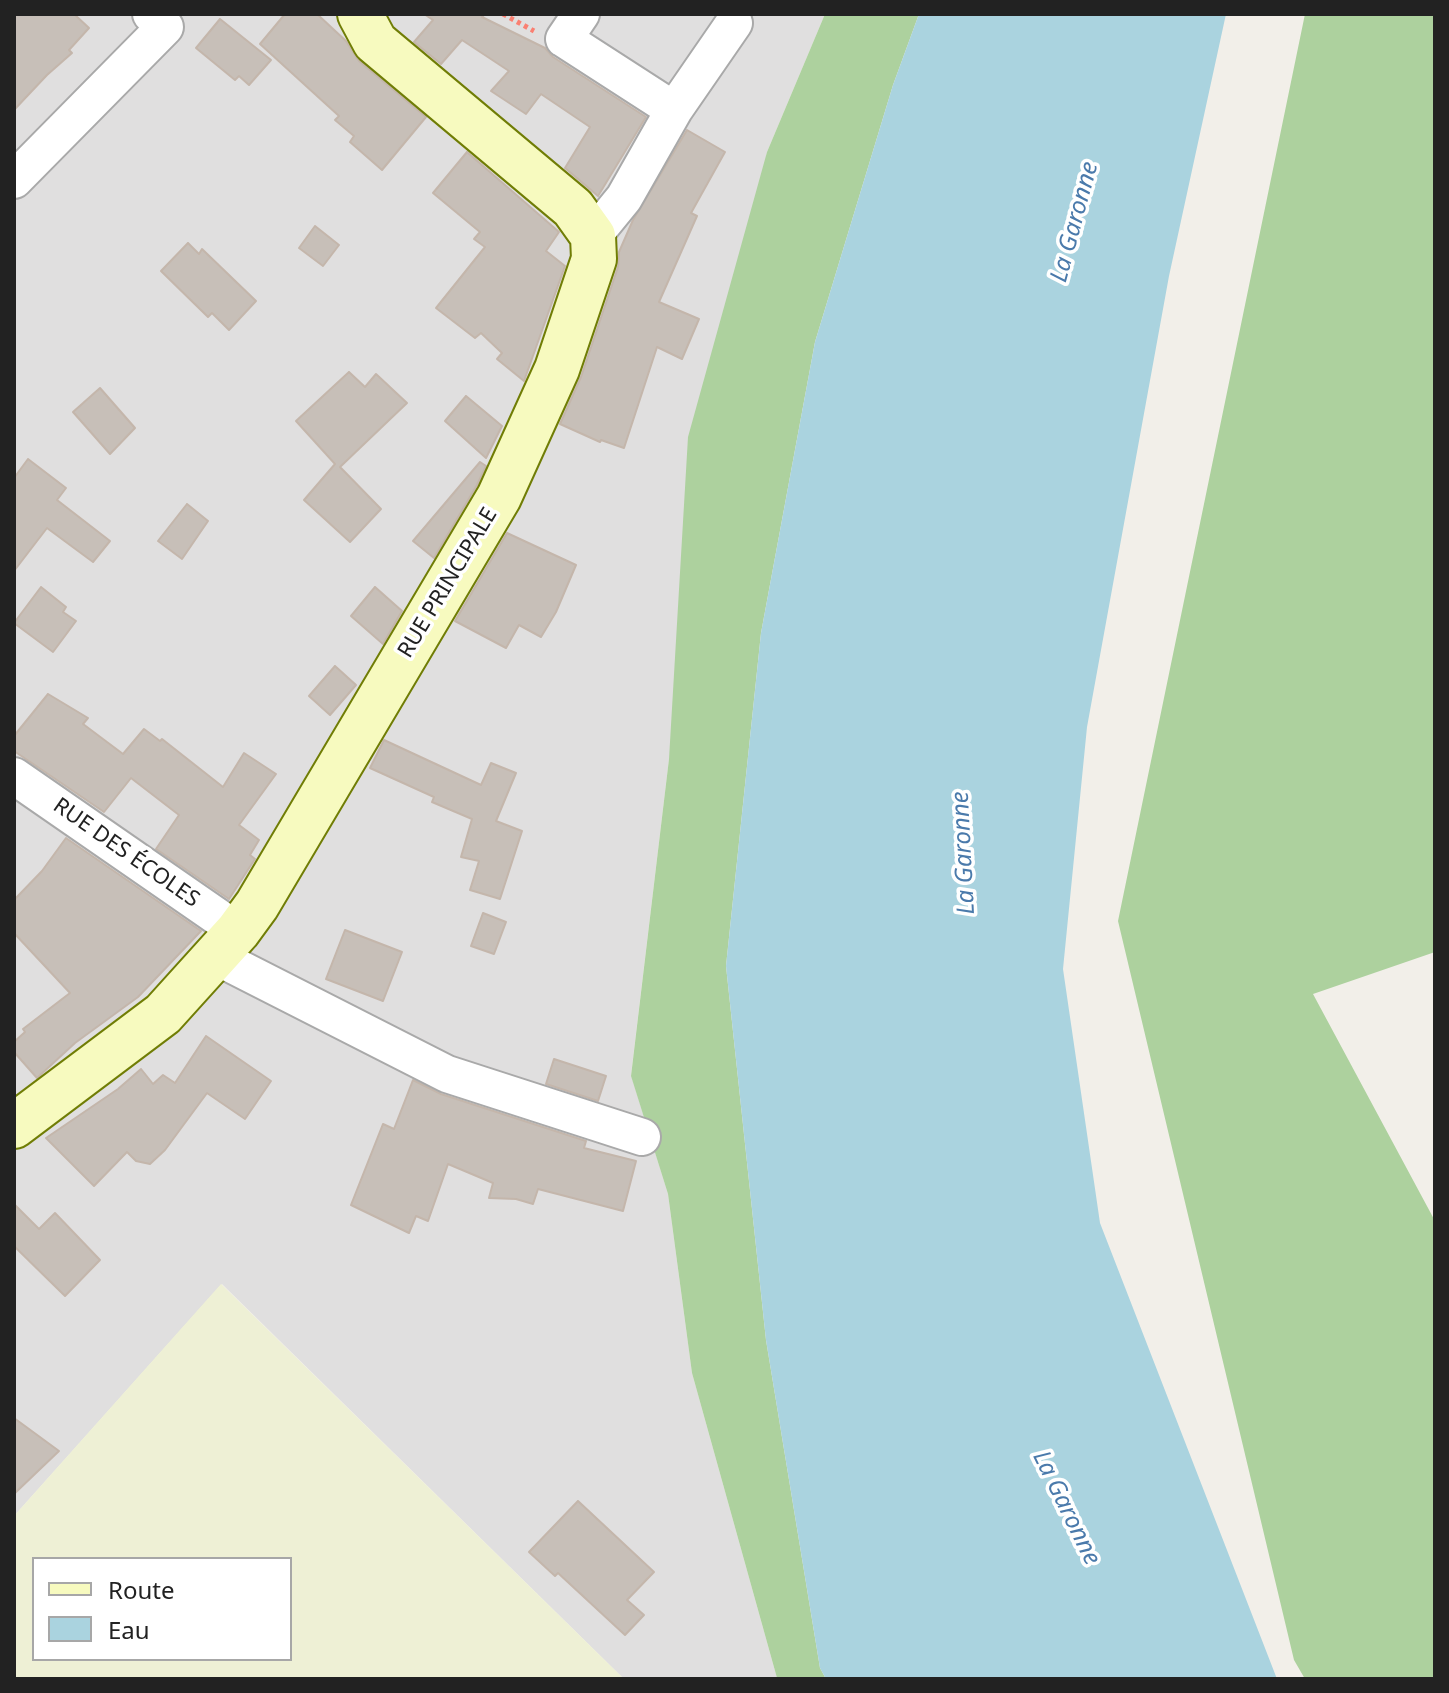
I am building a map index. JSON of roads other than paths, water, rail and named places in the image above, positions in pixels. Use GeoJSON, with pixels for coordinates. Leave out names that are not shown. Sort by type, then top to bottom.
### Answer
{"type":"FeatureCollection","features":[{"type":"Feature","properties":{"kind":"street"},"geometry":{"type":"LineString","coordinates":[[14,180],[165,27],[151,14]]}},
{"type":"Feature","properties":{"kind":"street"},"geometry":{"type":"LineString","coordinates":[[360,14],[375,42],[573,208],[593,236],[624,198],[674,110],[739,17]]}},
{"type":"Feature","properties":{"kind":"street"},"geometry":{"type":"LineString","coordinates":[[581,14],[564,39],[674,110]]}},
{"type":"Feature","properties":{"kind":"street","name":"RUE PRINCIPALE"},"geometry":{"type":"LineString","coordinates":[[14,1126],[163,1014],[226,944],[265,891],[499,497],[557,369],[594,259],[593,236]]}},
{"type":"Feature","properties":{"kind":"street","name":"RUE DES ÉCOLES"},"geometry":{"type":"LineString","coordinates":[[14,776],[226,944],[447,1074],[642,1137]]}},
{"type":"Feature","properties":{"kind":"water","name":"La Garonne"},"geometry":{"type":"Polygon","coordinates":[[[919,14],[1226,14],[1169,276],[1087,727],[1063,969],[1100,1223],[1277,1679],[826,1679],[820,1668],[766,1340],[726,966],[761,633],[815,342],[893,85],[919,14]]]}}]}
